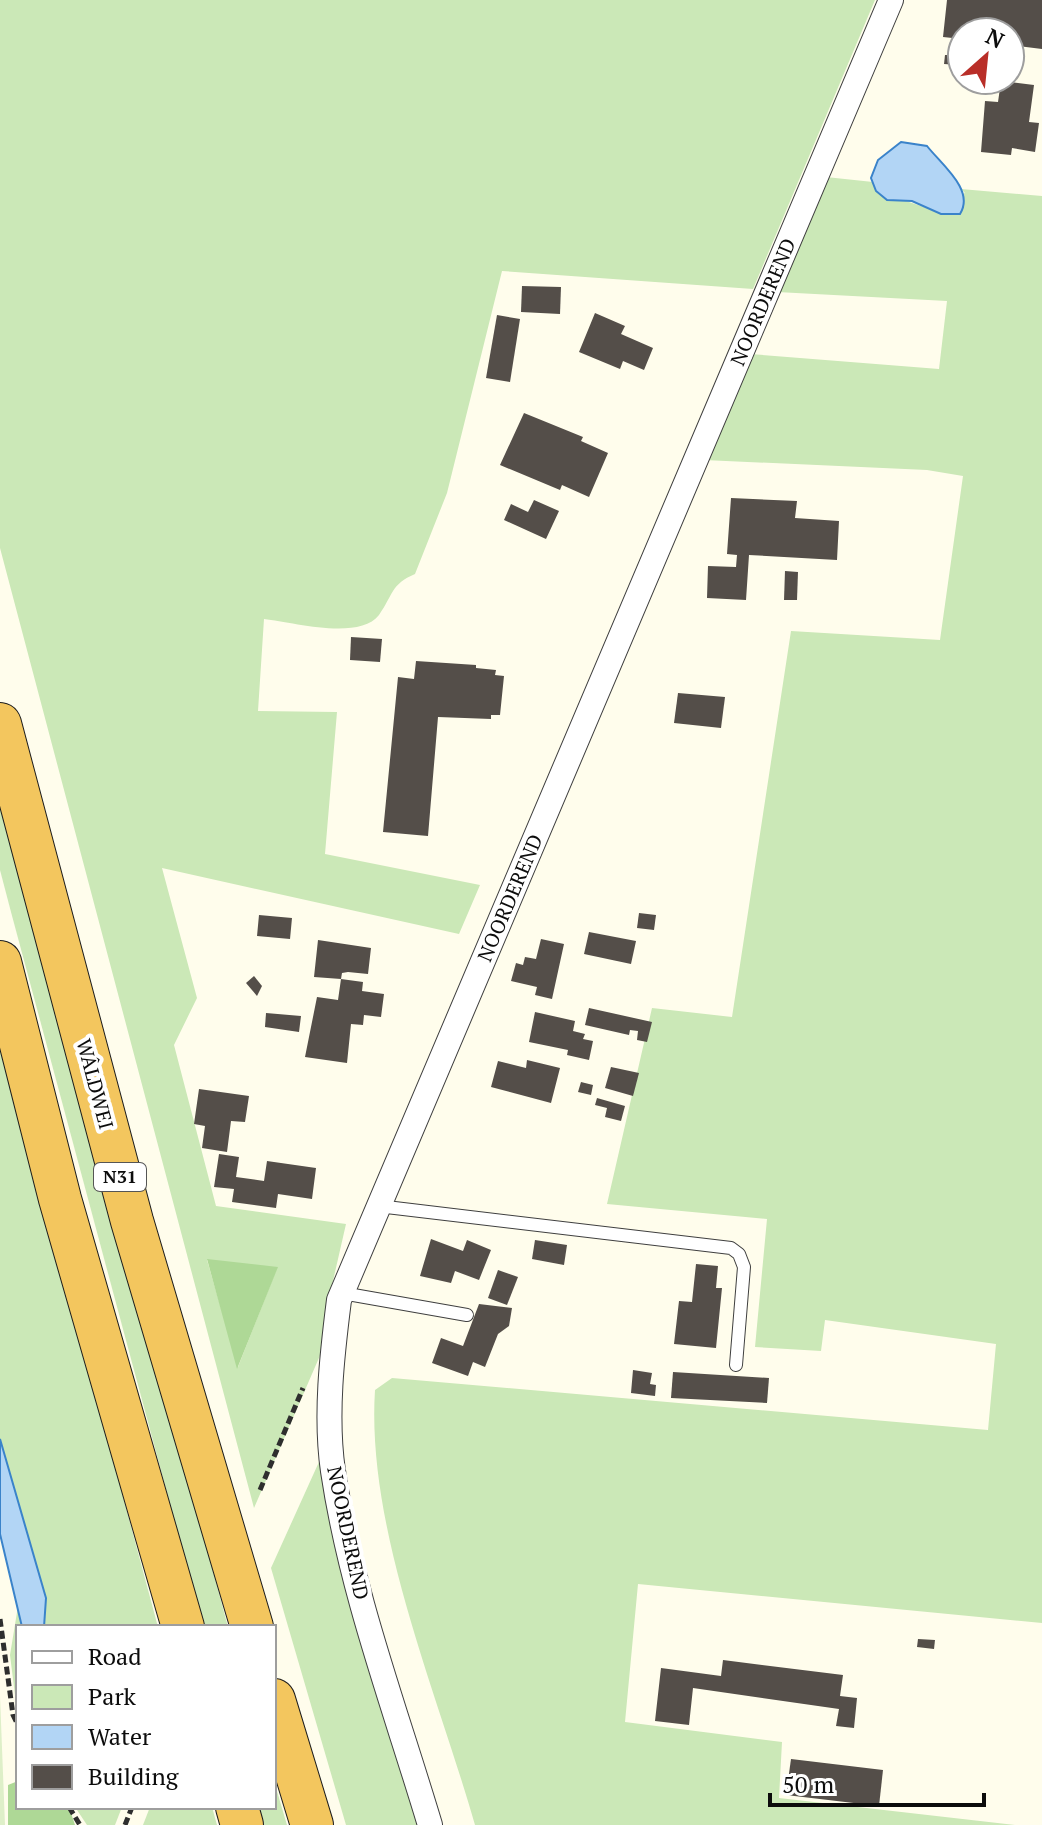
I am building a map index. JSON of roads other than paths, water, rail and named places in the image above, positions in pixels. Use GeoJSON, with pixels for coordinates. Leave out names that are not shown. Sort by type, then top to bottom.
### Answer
{"type":"FeatureCollection","features":[{"type":"Feature","properties":{"kind":"highway","name":"WÂLDWEI"},"geometry":{"type":"LineString","coordinates":[[0,724],[128,1206],[251,1625]]}},
{"type":"Feature","properties":{"kind":"highway"},"geometry":{"type":"LineString","coordinates":[[0,962],[60,1199],[182,1625]]}},
{"type":"Feature","properties":{"kind":"highway"},"geometry":{"type":"LineString","coordinates":[[276,1707],[312,1825]]}},
{"type":"Feature","properties":{"kind":"street","name":"NOORDEREND"},"geometry":{"type":"LineString","coordinates":[[430,1825],[354,1578],[333,1468],[334,1338],[342,1293],[891,0]]}},
{"type":"Feature","properties":{"kind":"lane"},"geometry":{"type":"LineString","coordinates":[[378,1206],[731,1248],[739,1254],[744,1267],[736,1365]]}},
{"type":"Feature","properties":{"kind":"lane"},"geometry":{"type":"LineString","coordinates":[[342,1293],[467,1315]]}},
{"type":"Feature","properties":{"kind":"water"},"geometry":{"type":"Polygon","coordinates":[[[901,142],[927,146],[955,178],[963,196],[964,205],[960,214],[941,214],[912,201],[887,200],[876,191],[871,178],[878,160],[901,142]]]}},
{"type":"Feature","properties":{"kind":"water"},"geometry":{"type":"Polygon","coordinates":[[[0,1439],[46,1598],[44,1625],[22,1625],[0,1534],[0,1439]]]}}]}
